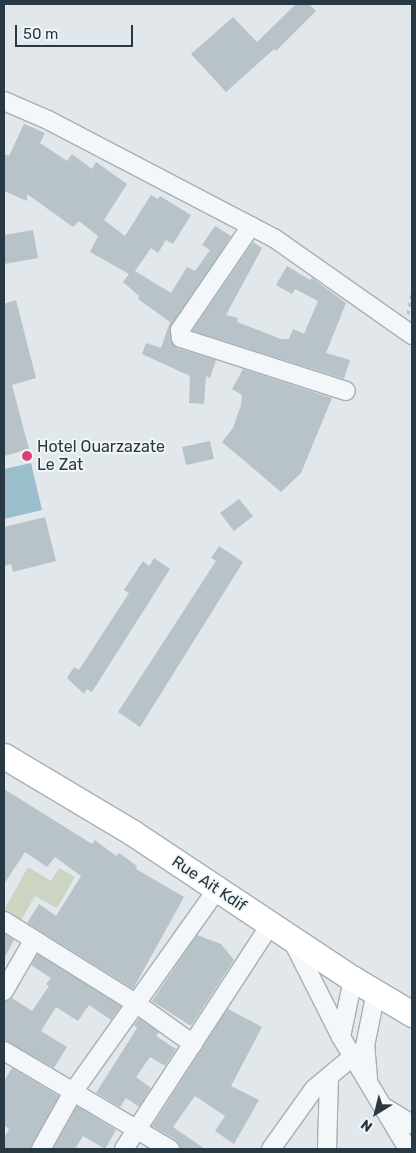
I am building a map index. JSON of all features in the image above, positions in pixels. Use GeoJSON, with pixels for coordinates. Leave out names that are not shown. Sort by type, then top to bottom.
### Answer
{"type":"FeatureCollection","features":[{"type":"Feature","properties":{"kind":"street"},"geometry":{"type":"LineString","coordinates":[[4,101],[48,120],[274,238],[409,332]]}},
{"type":"Feature","properties":{"kind":"street"},"geometry":{"type":"LineString","coordinates":[[251,226],[180,330],[181,338],[346,391]]}},
{"type":"Feature","properties":{"kind":"street","name":"Rue Ait Kdif"},"geometry":{"type":"LineString","coordinates":[[4,756],[133,833],[352,979],[412,1014]]}},
{"type":"Feature","properties":{"kind":"street"},"geometry":{"type":"LineString","coordinates":[[41,1149],[73,1092],[217,889]]}},
{"type":"Feature","properties":{"kind":"street"},"geometry":{"type":"LineString","coordinates":[[4,921],[33,941],[137,1004],[193,1044]]}},
{"type":"Feature","properties":{"kind":"street"},"geometry":{"type":"LineString","coordinates":[[124,1149],[193,1044],[281,931],[352,1058],[368,1078],[408,1149]]}},
{"type":"Feature","properties":{"kind":"street"},"geometry":{"type":"LineString","coordinates":[[4,991],[33,941]]}},
{"type":"Feature","properties":{"kind":"street"},"geometry":{"type":"LineString","coordinates":[[341,1037],[352,979]]}},
{"type":"Feature","properties":{"kind":"street"},"geometry":{"type":"LineString","coordinates":[[368,1078],[365,1046],[376,992]]}},
{"type":"Feature","properties":{"kind":"street"},"geometry":{"type":"LineString","coordinates":[[4,1051],[170,1149]]}},
{"type":"Feature","properties":{"kind":"street"},"geometry":{"type":"LineString","coordinates":[[271,1149],[302,1104],[329,1077],[352,1058]]}},
{"type":"Feature","properties":{"kind":"street"},"geometry":{"type":"LineString","coordinates":[[327,1149],[329,1077]]}},
{"type":"Feature","properties":{"kind":"street"},"geometry":{"type":"LineString","coordinates":[[387,1109],[412,1124]]}},
{"type":"Feature","properties":{"kind":"path"},"geometry":{"type":"LineString","coordinates":[[409,332],[412,291]]}},
{"type":"Feature","properties":{"kind":"green space"},"geometry":{"type":"Polygon","coordinates":[[[28,867],[51,881],[59,868],[75,877],[57,908],[35,896],[18,926],[4,917],[4,910],[28,867]]]}},
{"type":"Feature","properties":{"kind":"water"},"geometry":{"type":"Polygon","coordinates":[[[31,463],[42,510],[4,519],[4,469],[31,463]]]}},
{"type":"Feature","properties":{"kind":"building"},"geometry":{"type":"Polygon","coordinates":[[[296,4],[309,4],[316,11],[276,51],[274,49],[226,92],[191,54],[233,17],[257,42],[296,4]]]}},
{"type":"Feature","properties":{"kind":"building"},"geometry":{"type":"Polygon","coordinates":[[[24,124],[45,133],[40,143],[67,161],[72,154],[92,169],[96,162],[127,184],[104,220],[125,236],[151,195],[158,199],[160,196],[191,215],[173,244],[166,240],[158,253],[151,248],[135,271],[171,293],[187,267],[195,271],[210,250],[202,245],[215,226],[231,236],[170,331],[173,344],[177,348],[216,360],[210,378],[206,376],[204,404],[189,403],[190,376],[142,354],[146,343],[161,348],[170,322],[138,299],[139,296],[123,282],[129,274],[90,252],[98,236],[79,221],[73,227],[27,194],[27,201],[4,191],[4,154],[9,156],[24,124]]]}},
{"type":"Feature","properties":{"kind":"building"},"geometry":{"type":"Polygon","coordinates":[[[33,230],[38,258],[4,264],[4,235],[33,230]]]}},
{"type":"Feature","properties":{"kind":"building"},"geometry":{"type":"Polygon","coordinates":[[[253,242],[262,248],[226,315],[238,318],[237,322],[281,339],[289,339],[293,329],[304,334],[318,301],[295,289],[292,294],[276,285],[287,266],[310,280],[312,278],[346,303],[326,353],[350,360],[344,379],[192,331],[253,242]]]}},
{"type":"Feature","properties":{"kind":"building"},"geometry":{"type":"Polygon","coordinates":[[[16,300],[36,378],[12,385],[29,449],[4,456],[4,304],[16,300]]]}},
{"type":"Feature","properties":{"kind":"building"},"geometry":{"type":"Polygon","coordinates":[[[243,369],[332,398],[301,473],[281,492],[222,442],[233,428],[241,405],[242,395],[232,389],[243,369]]]}},
{"type":"Feature","properties":{"kind":"building"},"geometry":{"type":"Polygon","coordinates":[[[210,441],[214,459],[186,465],[182,447],[210,441]]]}},
{"type":"Feature","properties":{"kind":"building"},"geometry":{"type":"Polygon","coordinates":[[[239,499],[253,516],[234,531],[220,513],[239,499]]]}},
{"type":"Feature","properties":{"kind":"building"},"geometry":{"type":"Polygon","coordinates":[[[45,517],[56,561],[13,572],[11,564],[4,566],[4,527],[45,517]]]}},
{"type":"Feature","properties":{"kind":"building"},"geometry":{"type":"Polygon","coordinates":[[[219,546],[243,562],[140,727],[118,712],[216,561],[211,558],[219,546]]]}},
{"type":"Feature","properties":{"kind":"building"},"geometry":{"type":"Polygon","coordinates":[[[154,558],[170,569],[92,692],[87,689],[84,694],[67,678],[74,667],[79,670],[129,593],[124,590],[143,561],[149,566],[154,558]]]}},
{"type":"Feature","properties":{"kind":"building"},"geometry":{"type":"Polygon","coordinates":[[[4,789],[92,844],[95,840],[116,856],[119,853],[137,866],[136,869],[184,897],[133,989],[27,923],[39,904],[56,916],[81,876],[55,857],[47,867],[25,852],[4,884],[4,789]]]}},
{"type":"Feature","properties":{"kind":"building"},"geometry":{"type":"Polygon","coordinates":[[[4,933],[14,940],[4,959],[4,933]]]}},
{"type":"Feature","properties":{"kind":"building"},"geometry":{"type":"Polygon","coordinates":[[[197,935],[221,944],[234,960],[191,1026],[152,1001],[197,935]]]}},
{"type":"Feature","properties":{"kind":"building"},"geometry":{"type":"Polygon","coordinates":[[[38,954],[121,1006],[111,1020],[89,1005],[78,1021],[56,1007],[41,1031],[67,1047],[54,1068],[4,1040],[4,1002],[12,998],[32,1011],[49,986],[46,984],[51,978],[31,965],[38,954]]]}},
{"type":"Feature","properties":{"kind":"building"},"geometry":{"type":"Polygon","coordinates":[[[230,1005],[228,1009],[262,1027],[231,1086],[259,1100],[234,1144],[215,1131],[225,1116],[195,1096],[173,1127],[205,1149],[181,1149],[176,1140],[152,1126],[230,1005]]]}},
{"type":"Feature","properties":{"kind":"building"},"geometry":{"type":"Polygon","coordinates":[[[139,1018],[159,1032],[156,1036],[176,1049],[165,1066],[150,1057],[136,1077],[151,1088],[139,1107],[126,1098],[120,1107],[96,1093],[137,1028],[134,1025],[139,1018]]]}},
{"type":"Feature","properties":{"kind":"building"},"geometry":{"type":"Polygon","coordinates":[[[12,1068],[59,1096],[30,1149],[4,1149],[4,1138],[9,1129],[4,1125],[4,1081],[12,1068]]]}},
{"type":"Feature","properties":{"kind":"building"},"geometry":{"type":"Polygon","coordinates":[[[77,1106],[116,1130],[105,1149],[83,1136],[75,1149],[53,1149],[77,1106]]]}},
{"type":"Feature","properties":{"kind":"place","name":"Hotel Ouarzazate Le Zat"},"geometry":{"type":"Point","coordinates":[27,456]}}]}
